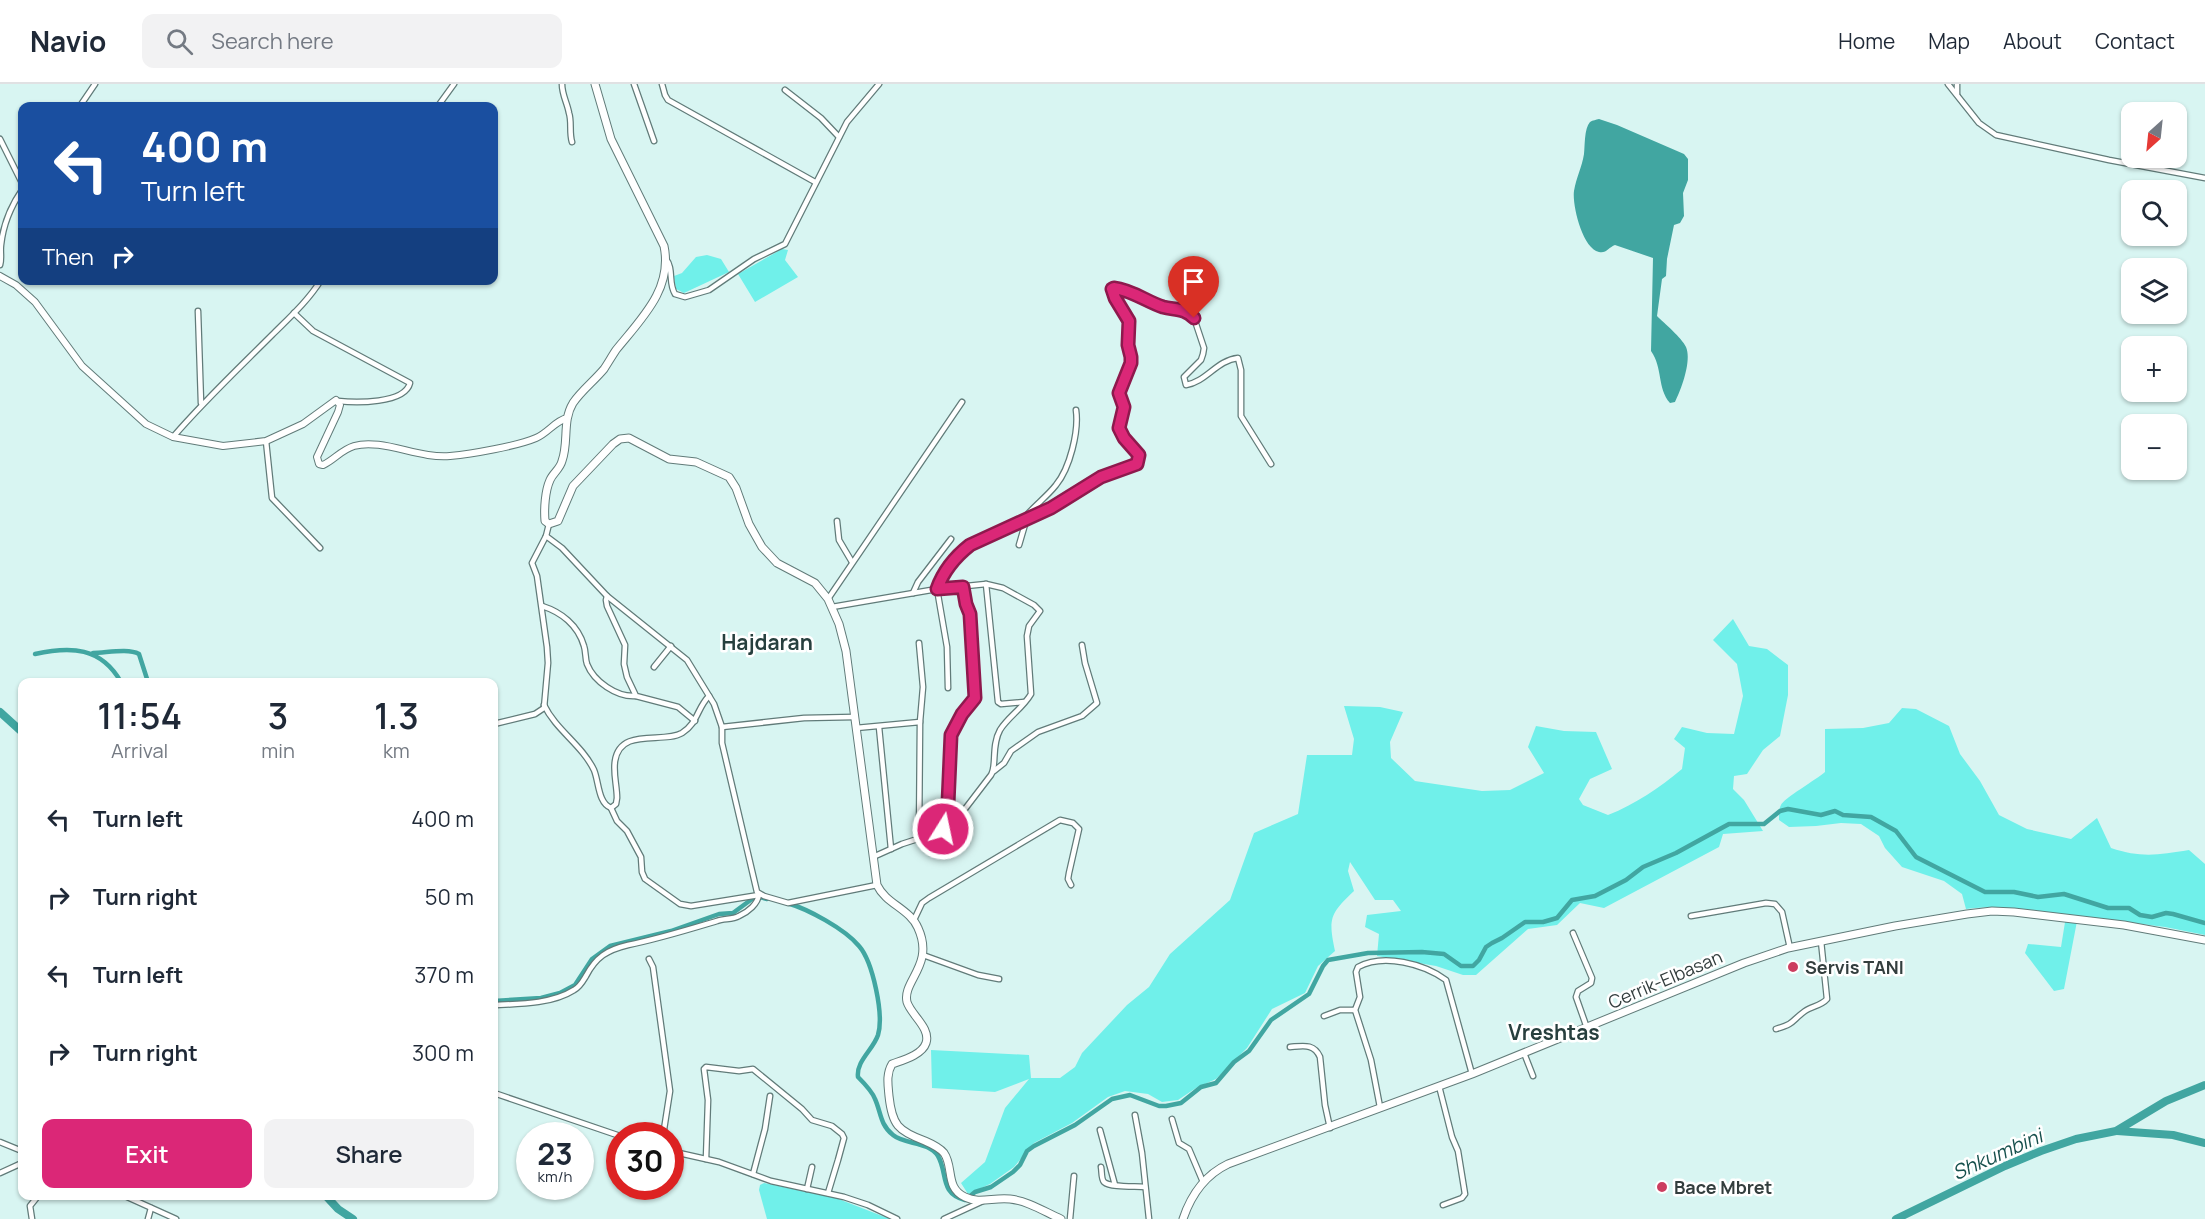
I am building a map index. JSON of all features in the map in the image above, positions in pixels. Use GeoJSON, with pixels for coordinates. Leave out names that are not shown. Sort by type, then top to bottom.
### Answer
{"type":"FeatureCollection","features":[{"type":"Feature","properties":{"kind":"main road"},"geometry":{"type":"LineString","coordinates":[[595,84],[607,128],[645,210],[661,238],[666,259],[662,286],[652,305],[604,369],[574,402],[567,418],[564,458],[550,478],[545,521],[549,524],[558,521],[573,486],[613,444],[620,439],[629,438],[669,459],[696,462],[729,477],[736,488],[749,524],[762,547],[777,564],[815,583],[828,599],[846,651],[877,885],[882,895],[914,920],[919,930],[923,955],[906,998],[910,1010],[927,1039],[922,1050],[892,1064],[889,1069],[888,1087],[892,1115],[903,1133],[932,1144],[943,1153],[948,1161],[955,1190],[968,1198],[983,1201],[1003,1199],[1018,1201],[1061,1219]]}},
{"type":"Feature","properties":{"kind":"main road","name":"Cerrik-Elbasan"},"geometry":{"type":"LineString","coordinates":[[1183,1219],[1203,1182],[1228,1164],[1472,1074],[1744,963],[1790,948],[1948,917],[2000,911],[2124,925],[2205,940]]}},
{"type":"Feature","properties":{"kind":"street"},"geometry":{"type":"LineString","coordinates":[[83,102],[94,84]]}},
{"type":"Feature","properties":{"kind":"street"},"geometry":{"type":"LineString","coordinates":[[441,102],[454,84]]}},
{"type":"Feature","properties":{"kind":"street"},"geometry":{"type":"LineString","coordinates":[[562,84],[564,99],[570,114],[569,134],[572,142]]}},
{"type":"Feature","properties":{"kind":"street"},"geometry":{"type":"LineString","coordinates":[[634,84],[654,141]]}},
{"type":"Feature","properties":{"kind":"street"},"geometry":{"type":"LineString","coordinates":[[662,84],[665,95],[674,103],[815,182]]}},
{"type":"Feature","properties":{"kind":"street"},"geometry":{"type":"LineString","coordinates":[[666,259],[670,264],[670,284],[675,294],[685,297],[709,290],[754,259],[785,244],[847,122],[879,84]]}},
{"type":"Feature","properties":{"kind":"street"},"geometry":{"type":"LineString","coordinates":[[1948,84],[1979,123],[1996,135],[2205,178]]}},
{"type":"Feature","properties":{"kind":"street"},"geometry":{"type":"LineString","coordinates":[[1957,84],[1957,94]]}},
{"type":"Feature","properties":{"kind":"street"},"geometry":{"type":"LineString","coordinates":[[785,90],[820,118],[839,137]]}},
{"type":"Feature","properties":{"kind":"street"},"geometry":{"type":"LineString","coordinates":[[0,139],[18,175]]}},
{"type":"Feature","properties":{"kind":"street"},"geometry":{"type":"LineString","coordinates":[[0,265],[1,243],[10,213],[18,198]]}},
{"type":"Feature","properties":{"kind":"street"},"geometry":{"type":"LineString","coordinates":[[0,276],[16,285],[35,302],[82,366],[146,424],[173,437],[223,446],[266,441],[303,424],[334,400],[360,403],[381,400],[405,392],[411,384],[319,335],[294,313]]}},
{"type":"Feature","properties":{"kind":"street"},"geometry":{"type":"LineString","coordinates":[[173,437],[201,403],[294,313],[317,285]]}},
{"type":"Feature","properties":{"kind":"street"},"geometry":{"type":"LineString","coordinates":[[948,688],[946,638],[937,589],[953,562],[970,545],[1051,508],[1101,477],[1137,464],[1139,460],[1139,455],[1124,438],[1119,428],[1124,407],[1119,393],[1131,363],[1131,357],[1128,345],[1129,321],[1112,289],[1124,290],[1159,305],[1186,311],[1194,318],[1204,348],[1201,360],[1184,377],[1186,385],[1224,361],[1238,358],[1241,370],[1240,416],[1271,464]]}},
{"type":"Feature","properties":{"kind":"street"},"geometry":{"type":"LineString","coordinates":[[198,311],[201,403]]}},
{"type":"Feature","properties":{"kind":"street"},"geometry":{"type":"LineString","coordinates":[[338,401],[340,405],[338,412],[317,457],[323,465],[344,450],[366,444],[439,456],[515,444],[542,435],[556,423],[567,418]]}},
{"type":"Feature","properties":{"kind":"street"},"geometry":{"type":"LineString","coordinates":[[828,599],[962,402]]}},
{"type":"Feature","properties":{"kind":"street"},"geometry":{"type":"LineString","coordinates":[[1019,545],[1024,521],[1060,480],[1075,439],[1078,423],[1076,410]]}},
{"type":"Feature","properties":{"kind":"street"},"geometry":{"type":"LineString","coordinates":[[266,441],[272,498],[320,548]]}},
{"type":"Feature","properties":{"kind":"street"},"geometry":{"type":"LineString","coordinates":[[837,521],[839,540],[852,562]]}},
{"type":"Feature","properties":{"kind":"street"},"geometry":{"type":"LineString","coordinates":[[498,723],[535,714],[542,711],[544,705],[548,663],[542,606],[537,576],[532,563],[546,536],[549,524]]}},
{"type":"Feature","properties":{"kind":"street"},"geometry":{"type":"LineString","coordinates":[[546,536],[562,548],[607,596],[671,646],[693,667],[709,696],[722,728],[725,754],[759,896]]}},
{"type":"Feature","properties":{"kind":"street"},"geometry":{"type":"LineString","coordinates":[[912,593],[951,539]]}},
{"type":"Feature","properties":{"kind":"street"},"geometry":{"type":"LineString","coordinates":[[831,607],[937,589],[986,584],[1012,593],[1038,608],[1040,611],[1029,626],[1027,636],[1031,694],[1000,730],[994,749],[994,771]]}},
{"type":"Feature","properties":{"kind":"street"},"geometry":{"type":"LineString","coordinates":[[986,584],[998,702],[1001,704],[1024,702]]}},
{"type":"Feature","properties":{"kind":"street"},"geometry":{"type":"LineString","coordinates":[[947,826],[951,735],[962,714],[975,698],[970,614],[963,587]]}},
{"type":"Feature","properties":{"kind":"street"},"geometry":{"type":"LineString","coordinates":[[607,596],[607,606],[625,645],[624,664],[636,696]]}},
{"type":"Feature","properties":{"kind":"street"},"geometry":{"type":"LineString","coordinates":[[542,606],[556,610],[568,620],[582,640],[586,663],[597,678],[609,688],[626,696],[636,696],[678,707],[696,721]]}},
{"type":"Feature","properties":{"kind":"street"},"geometry":{"type":"LineString","coordinates":[[919,643],[923,687],[920,722],[919,838]]}},
{"type":"Feature","properties":{"kind":"street"},"geometry":{"type":"LineString","coordinates":[[872,857],[933,834],[955,822],[994,771],[1004,763],[1011,751],[1038,732],[1082,716],[1097,703],[1082,645]]}},
{"type":"Feature","properties":{"kind":"street"},"geometry":{"type":"LineString","coordinates":[[654,667],[671,646]]}},
{"type":"Feature","properties":{"kind":"street"},"geometry":{"type":"LineString","coordinates":[[610,808],[616,804],[615,759],[623,747],[634,740],[680,734],[696,721],[704,701],[709,696]]}},
{"type":"Feature","properties":{"kind":"street"},"geometry":{"type":"LineString","coordinates":[[544,705],[556,725],[591,766],[606,807],[610,808],[617,821],[627,831],[641,857],[645,879],[680,904],[691,906],[759,896],[788,903],[877,885]]}},
{"type":"Feature","properties":{"kind":"street"},"geometry":{"type":"LineString","coordinates":[[722,728],[804,718],[854,717]]}},
{"type":"Feature","properties":{"kind":"street"},"geometry":{"type":"LineString","coordinates":[[856,728],[920,722]]}},
{"type":"Feature","properties":{"kind":"street"},"geometry":{"type":"LineString","coordinates":[[879,727],[891,849]]}},
{"type":"Feature","properties":{"kind":"street"},"geometry":{"type":"LineString","coordinates":[[914,920],[922,903],[929,898],[1060,820],[1073,823],[1078,829],[1068,879],[1071,885]]}},
{"type":"Feature","properties":{"kind":"street"},"geometry":{"type":"LineString","coordinates":[[498,1005],[551,999],[574,991],[593,963],[606,952],[699,927],[720,919],[731,919],[739,916],[759,896]]}},
{"type":"Feature","properties":{"kind":"street"},"geometry":{"type":"LineString","coordinates":[[1691,916],[1766,903],[1775,904],[1785,919],[1790,948]]}},
{"type":"Feature","properties":{"kind":"street"},"geometry":{"type":"LineString","coordinates":[[1573,933],[1592,978],[1591,983],[1578,991],[1576,996],[1587,1028]]}},
{"type":"Feature","properties":{"kind":"street"},"geometry":{"type":"LineString","coordinates":[[1776,1029],[1792,1024],[1808,1009],[1824,1003],[1827,999],[1821,941]]}},
{"type":"Feature","properties":{"kind":"street"},"geometry":{"type":"LineString","coordinates":[[923,955],[978,975],[999,979]]}},
{"type":"Feature","properties":{"kind":"street"},"geometry":{"type":"LineString","coordinates":[[649,959],[653,967],[670,1091],[665,1122]]}},
{"type":"Feature","properties":{"kind":"street"},"geometry":{"type":"LineString","coordinates":[[1380,1107],[1369,1053],[1355,1011],[1360,997],[1356,972],[1362,965],[1404,962],[1426,968],[1447,983],[1450,1002],[1472,1074]]}},
{"type":"Feature","properties":{"kind":"street"},"geometry":{"type":"LineString","coordinates":[[1324,1016],[1340,1010],[1355,1011]]}},
{"type":"Feature","properties":{"kind":"street"},"geometry":{"type":"LineString","coordinates":[[1290,1047],[1307,1045],[1318,1052],[1324,1105],[1330,1128]]}},
{"type":"Feature","properties":{"kind":"street"},"geometry":{"type":"LineString","coordinates":[[1524,1053],[1533,1076]]}},
{"type":"Feature","properties":{"kind":"street"},"geometry":{"type":"LineString","coordinates":[[706,1159],[708,1100],[704,1069],[706,1067],[739,1071],[753,1069],[812,1120],[832,1126],[842,1134],[843,1141],[828,1193]]}},
{"type":"Feature","properties":{"kind":"street"},"geometry":{"type":"LineString","coordinates":[[1440,1086],[1452,1137],[1458,1151],[1465,1194],[1462,1198],[1443,1204]]}},
{"type":"Feature","properties":{"kind":"street"},"geometry":{"type":"LineString","coordinates":[[498,1094],[606,1131]]}},
{"type":"Feature","properties":{"kind":"street"},"geometry":{"type":"LineString","coordinates":[[753,1174],[765,1129],[770,1096]]}},
{"type":"Feature","properties":{"kind":"street"},"geometry":{"type":"LineString","coordinates":[[1135,1115],[1149,1219]]}},
{"type":"Feature","properties":{"kind":"street"},"geometry":{"type":"LineString","coordinates":[[1172,1119],[1179,1143],[1189,1149],[1203,1182]]}},
{"type":"Feature","properties":{"kind":"street"},"geometry":{"type":"LineString","coordinates":[[1100,1130],[1115,1185]]}},
{"type":"Feature","properties":{"kind":"street"},"geometry":{"type":"LineString","coordinates":[[0,1142],[18,1149]]}},
{"type":"Feature","properties":{"kind":"street"},"geometry":{"type":"LineString","coordinates":[[684,1154],[706,1159],[771,1181],[828,1193],[868,1205],[897,1219]]}},
{"type":"Feature","properties":{"kind":"street"},"geometry":{"type":"LineString","coordinates":[[0,1173],[18,1165]]}},
{"type":"Feature","properties":{"kind":"street"},"geometry":{"type":"LineString","coordinates":[[807,1189],[812,1167]]}},
{"type":"Feature","properties":{"kind":"street"},"geometry":{"type":"LineString","coordinates":[[1101,1167],[1104,1182],[1115,1185],[1145,1186]]}},
{"type":"Feature","properties":{"kind":"street"},"geometry":{"type":"LineString","coordinates":[[1070,1219],[1074,1176]]}},
{"type":"Feature","properties":{"kind":"street"},"geometry":{"type":"LineString","coordinates":[[32,1219],[30,1206],[35,1200]]}},
{"type":"Feature","properties":{"kind":"street"},"geometry":{"type":"LineString","coordinates":[[133,1200],[176,1219]]}},
{"type":"Feature","properties":{"kind":"street"},"geometry":{"type":"LineString","coordinates":[[945,1219],[983,1201]]}},
{"type":"Feature","properties":{"kind":"street"},"geometry":{"type":"LineString","coordinates":[[148,1219],[151,1208]]}},
{"type":"Feature","properties":{"kind":"shaded area"},"geometry":{"type":"Polygon","coordinates":[[[1599,119],[1684,154],[1688,159],[1688,180],[1683,193],[1684,216],[1680,223],[1674,225],[1666,276],[1662,279],[1657,316],[1681,339],[1686,347],[1688,360],[1685,375],[1675,402],[1670,403],[1663,391],[1657,364],[1651,351],[1653,258],[1615,245],[1604,252],[1599,252],[1588,243],[1579,225],[1574,191],[1583,159],[1587,129],[1590,122],[1599,119]]]}},
{"type":"Feature","properties":{"kind":"shaded area"},"geometry":{"type":"Polygon","coordinates":[[[782,249],[788,250],[785,260],[798,277],[755,302],[738,274],[782,249]]]}},
{"type":"Feature","properties":{"kind":"shaded area"},"geometry":{"type":"Polygon","coordinates":[[[707,255],[721,259],[729,272],[684,293],[676,289],[674,276],[682,273],[696,257],[707,255]]]}},
{"type":"Feature","properties":{"kind":"shaded area"},"geometry":{"type":"Polygon","coordinates":[[[1733,619],[1749,646],[1767,649],[1788,665],[1788,695],[1780,736],[1763,750],[1747,774],[1734,776],[1733,789],[1744,800],[1763,831],[1723,834],[1719,847],[1604,908],[1580,903],[1557,925],[1528,929],[1476,975],[1463,975],[1436,966],[1377,956],[1379,934],[1365,927],[1367,915],[1401,911],[1393,900],[1375,900],[1350,862],[1348,871],[1354,891],[1340,905],[1333,917],[1332,931],[1335,951],[1318,966],[1305,993],[1272,1009],[1247,1048],[1216,1079],[1178,1100],[1162,1102],[1148,1094],[1125,1091],[1108,1097],[1072,1123],[1034,1143],[1014,1167],[990,1184],[968,1194],[961,1183],[985,1162],[1005,1108],[1029,1079],[995,1092],[932,1088],[931,1050],[1029,1055],[1031,1078],[1060,1078],[1075,1067],[1082,1053],[1127,1005],[1149,987],[1170,954],[1230,900],[1254,833],[1298,814],[1307,755],[1352,755],[1354,739],[1344,706],[1380,707],[1403,712],[1390,742],[1391,758],[1415,781],[1482,791],[1510,790],[1544,773],[1528,747],[1536,726],[1564,731],[1596,732],[1612,769],[1590,779],[1579,799],[1583,805],[1608,815],[1647,795],[1682,769],[1685,748],[1674,739],[1682,727],[1707,733],[1734,734],[1743,696],[1737,664],[1713,640],[1733,619]]]}},
{"type":"Feature","properties":{"kind":"shaded area"},"geometry":{"type":"Polygon","coordinates":[[[1902,708],[1916,709],[1949,726],[1960,754],[1980,781],[1999,815],[2027,829],[2071,839],[2097,818],[2111,848],[2150,855],[2189,850],[2205,864],[2205,935],[2165,927],[2078,916],[2064,989],[2054,991],[2025,953],[2028,944],[2061,947],[2066,916],[2004,908],[1966,909],[1962,894],[1944,881],[1902,867],[1885,848],[1879,836],[1861,824],[1841,823],[1789,827],[1779,820],[1783,802],[1825,772],[1825,729],[1863,728],[1889,723],[1902,708]]]}},
{"type":"Feature","properties":{"kind":"shaded area"},"geometry":{"type":"Polygon","coordinates":[[[764,1183],[836,1198],[890,1219],[767,1219],[759,1190],[760,1185],[764,1183]]]}},
{"type":"Feature","properties":{"kind":"waterway"},"geometry":{"type":"LineString","coordinates":[[35,654],[61,650],[84,652],[104,662],[118,678]]}},
{"type":"Feature","properties":{"kind":"waterway"},"geometry":{"type":"LineString","coordinates":[[93,653],[123,651],[139,654],[147,678]]}},
{"type":"Feature","properties":{"kind":"waterway","name":"Shkumbini"},"geometry":{"type":"LineString","coordinates":[[0,712],[18,728]]}},
{"type":"Feature","properties":{"kind":"waterway"},"geometry":{"type":"LineString","coordinates":[[787,903],[836,927],[853,940],[864,954],[873,976],[880,1015],[878,1035],[862,1061],[858,1077],[874,1096],[883,1123],[889,1131],[898,1138],[923,1145],[934,1151],[941,1162],[951,1193],[965,1200],[975,1192],[991,1187],[1013,1172],[1020,1165],[1027,1151],[1034,1146],[1075,1125],[1112,1099],[1130,1095],[1159,1106],[1166,1106],[1181,1103],[1201,1087],[1216,1083],[1234,1062],[1249,1051],[1271,1020],[1309,994],[1328,960],[1368,953],[1422,952],[1444,954],[1461,966],[1473,966],[1486,947],[1525,922],[1543,922],[1557,918],[1572,900],[1595,896],[1626,880],[1643,867],[1676,853],[1729,824],[1764,824],[1780,811],[1788,809],[1821,815],[1835,811],[1843,815],[1871,817],[1896,831],[1916,857],[1985,892],[2014,892],[2038,897],[2064,894],[2108,908],[2129,908],[2140,915],[2152,917],[2166,913],[2205,923]]}},
{"type":"Feature","properties":{"kind":"waterway"},"geometry":{"type":"LineString","coordinates":[[498,1001],[541,998],[560,993],[575,985],[592,959],[610,946],[671,931],[719,914],[733,913],[756,896],[767,899]]}},
{"type":"Feature","properties":{"kind":"waterway","name":"Shkumbini"},"geometry":{"type":"LineString","coordinates":[[1896,1219],[2041,1151],[2076,1139],[2116,1131],[2166,1101],[2205,1085]]}},
{"type":"Feature","properties":{"kind":"waterway","name":"Shkumbini"},"geometry":{"type":"LineString","coordinates":[[2117,1131],[2173,1135],[2205,1143]]}},
{"type":"Feature","properties":{"kind":"waterway","name":"Shkumbini"},"geometry":{"type":"LineString","coordinates":[[330,1200],[353,1219]]}},
{"type":"Feature","properties":{"kind":"place","name":"Servis TANI"},"geometry":{"type":"Point","coordinates":[1793,967]}},
{"type":"Feature","properties":{"kind":"place","name":"Bace Mbret"},"geometry":{"type":"Point","coordinates":[1662,1187]}},
{"type":"Feature","properties":{"kind":"district","name":"Hajdaran"},"geometry":{"type":"Point","coordinates":[767,642]}},
{"type":"Feature","properties":{"kind":"district","name":"Vreshtas"},"geometry":{"type":"Point","coordinates":[1554,1032]}},
{"type":"Feature","properties":{"kind":"route"},"geometry":{"type":"LineString","coordinates":[[943,829],[947,826],[951,735],[962,714],[975,698],[970,611],[967,608],[963,587],[937,589],[939,583],[959,554],[970,545],[1026,521],[1101,477],[1137,464],[1139,455],[1120,433],[1119,428],[1124,407],[1119,393],[1131,363],[1131,357],[1128,345],[1129,321],[1112,289],[1124,290],[1159,305],[1181,309],[1194,318]]}}]}
